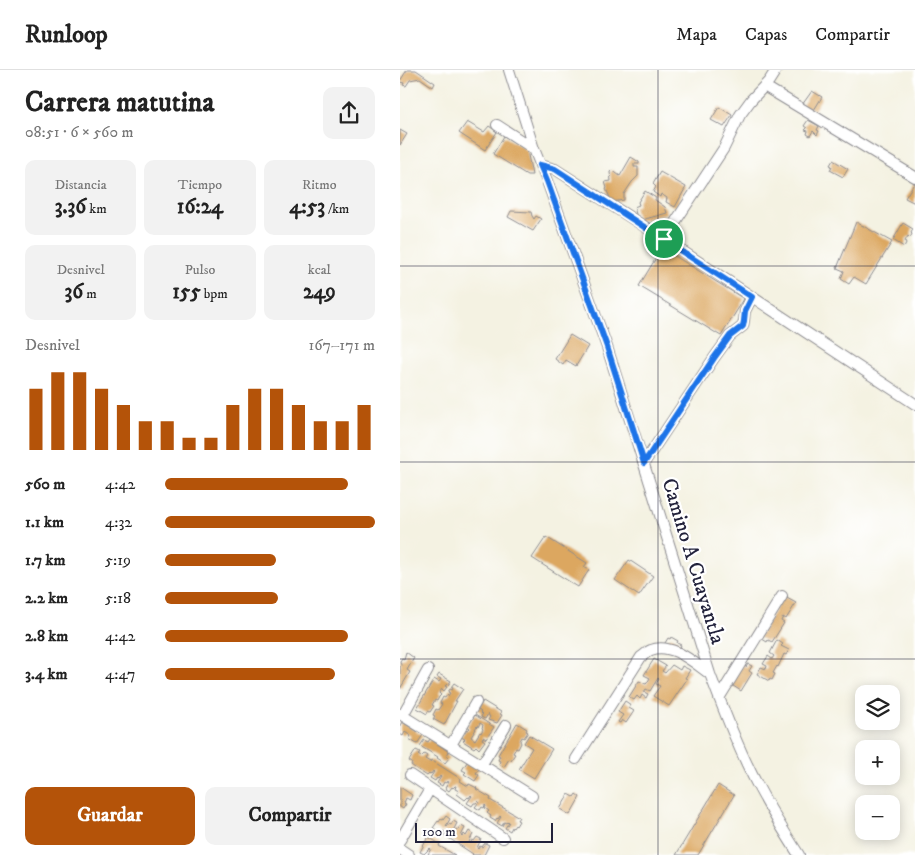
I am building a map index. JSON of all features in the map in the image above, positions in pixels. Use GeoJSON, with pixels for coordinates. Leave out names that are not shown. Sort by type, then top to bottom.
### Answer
{"type":"FeatureCollection","features":[{"type":"Feature","properties":{"kind":"street","name":"Camino A Cuayantla"},"geometry":{"type":"LineString","coordinates":[[509,70],[534,149],[607,347],[710,674],[758,788],[798,855]]}},
{"type":"Feature","properties":{"kind":"street"},"geometry":{"type":"LineString","coordinates":[[664,239],[724,148],[740,115],[776,70]]}},
{"type":"Feature","properties":{"kind":"street"},"geometry":{"type":"LineString","coordinates":[[764,86],[915,177]]}},
{"type":"Feature","properties":{"kind":"street"},"geometry":{"type":"LineString","coordinates":[[497,125],[534,149]]}},
{"type":"Feature","properties":{"kind":"street"},"geometry":{"type":"LineString","coordinates":[[540,165],[555,169],[914,401]]}},
{"type":"Feature","properties":{"kind":"street"},"geometry":{"type":"LineString","coordinates":[[644,463],[714,358],[730,336],[743,326],[745,311],[752,297]]}},
{"type":"Feature","properties":{"kind":"street"},"geometry":{"type":"LineString","coordinates":[[719,698],[782,596]]}},
{"type":"Feature","properties":{"kind":"street"},"geometry":{"type":"LineString","coordinates":[[576,759],[641,657],[650,650],[661,648],[673,650],[710,674]]}},
{"type":"Feature","properties":{"kind":"street"},"geometry":{"type":"LineString","coordinates":[[428,670],[401,714],[532,796]]}},
{"type":"Feature","properties":{"kind":"street"},"geometry":{"type":"LineString","coordinates":[[451,745],[476,702]]}},
{"type":"Feature","properties":{"kind":"street"},"geometry":{"type":"LineString","coordinates":[[482,764],[506,725]]}},
{"type":"Feature","properties":{"kind":"street"},"geometry":{"type":"LineString","coordinates":[[410,775],[502,838]]}},
{"type":"Feature","properties":{"kind":"street"},"geometry":{"type":"LineString","coordinates":[[400,840],[430,789]]}},
{"type":"Feature","properties":{"kind":"street"},"geometry":{"type":"LineString","coordinates":[[400,849],[409,855]]}},
{"type":"Feature","properties":{"kind":"building"},"geometry":{"type":"Polygon","coordinates":[[[407,70],[416,70],[435,83],[433,87],[420,78],[410,80],[406,86],[403,85],[404,83],[400,81],[407,70]]]}},
{"type":"Feature","properties":{"kind":"building"},"geometry":{"type":"Polygon","coordinates":[[[812,91],[822,97],[814,110],[802,105],[812,91]]]}},
{"type":"Feature","properties":{"kind":"building"},"geometry":{"type":"Polygon","coordinates":[[[719,107],[732,115],[724,127],[711,120],[719,107]]]}},
{"type":"Feature","properties":{"kind":"building"},"geometry":{"type":"Polygon","coordinates":[[[808,120],[819,126],[817,135],[813,131],[810,136],[807,134],[808,131],[805,130],[807,128],[804,126],[808,120]]]}},
{"type":"Feature","properties":{"kind":"building"},"geometry":{"type":"Polygon","coordinates":[[[467,122],[484,132],[489,126],[497,132],[485,150],[459,133],[467,122]]]}},
{"type":"Feature","properties":{"kind":"building"},"geometry":{"type":"Polygon","coordinates":[[[400,130],[407,134],[400,145],[400,130]]]}},
{"type":"Feature","properties":{"kind":"building"},"geometry":{"type":"Polygon","coordinates":[[[504,136],[527,150],[532,175],[527,175],[493,154],[504,136]]]}},
{"type":"Feature","properties":{"kind":"building"},"geometry":{"type":"Polygon","coordinates":[[[631,157],[639,162],[639,164],[634,164],[634,167],[638,167],[638,176],[624,194],[624,200],[612,202],[605,182],[611,181],[610,172],[612,170],[620,176],[631,157]]]}},
{"type":"Feature","properties":{"kind":"building"},"geometry":{"type":"Polygon","coordinates":[[[833,160],[848,169],[843,177],[830,170],[833,160]]]}},
{"type":"Feature","properties":{"kind":"building"},"geometry":{"type":"Polygon","coordinates":[[[660,172],[686,187],[675,207],[666,202],[667,198],[661,194],[660,197],[653,192],[656,187],[653,184],[660,172]]]}},
{"type":"Feature","properties":{"kind":"building"},"geometry":{"type":"Polygon","coordinates":[[[915,182],[915,203],[905,198],[915,182]]]}},
{"type":"Feature","properties":{"kind":"building"},"geometry":{"type":"Polygon","coordinates":[[[645,191],[665,207],[667,213],[638,221],[634,207],[639,205],[638,202],[645,191]]]}},
{"type":"Feature","properties":{"kind":"building"},"geometry":{"type":"Polygon","coordinates":[[[511,211],[531,212],[534,219],[536,216],[541,219],[533,231],[508,217],[511,211]]]}},
{"type":"Feature","properties":{"kind":"building"},"geometry":{"type":"Polygon","coordinates":[[[856,222],[892,242],[866,284],[854,277],[849,284],[841,279],[844,271],[837,268],[856,222]]]}},
{"type":"Feature","properties":{"kind":"building"},"geometry":{"type":"Polygon","coordinates":[[[903,223],[913,229],[910,238],[908,236],[905,241],[904,247],[893,240],[903,223]]]}},
{"type":"Feature","properties":{"kind":"building"},"geometry":{"type":"Polygon","coordinates":[[[662,248],[744,299],[721,336],[639,286],[662,248]]]}},
{"type":"Feature","properties":{"kind":"building"},"geometry":{"type":"Polygon","coordinates":[[[570,335],[588,346],[576,366],[566,360],[563,365],[555,359],[570,335]]]}},
{"type":"Feature","properties":{"kind":"building"},"geometry":{"type":"Polygon","coordinates":[[[546,537],[587,563],[584,567],[589,570],[578,587],[532,558],[546,537]]]}},
{"type":"Feature","properties":{"kind":"building"},"geometry":{"type":"Polygon","coordinates":[[[629,560],[653,576],[639,596],[615,580],[629,560]]]}},
{"type":"Feature","properties":{"kind":"building"},"geometry":{"type":"Polygon","coordinates":[[[783,596],[796,603],[786,619],[783,617],[781,621],[784,623],[772,642],[768,640],[767,642],[759,637],[783,596]]]}},
{"type":"Feature","properties":{"kind":"building"},"geometry":{"type":"Polygon","coordinates":[[[671,637],[681,645],[680,652],[665,643],[671,637]]]}},
{"type":"Feature","properties":{"kind":"building"},"geometry":{"type":"Polygon","coordinates":[[[777,640],[783,644],[781,646],[789,650],[786,655],[784,654],[773,673],[775,674],[772,680],[770,679],[769,681],[757,674],[761,667],[766,669],[767,666],[763,664],[768,656],[772,659],[774,656],[770,653],[777,640]]]}},
{"type":"Feature","properties":{"kind":"building"},"geometry":{"type":"Polygon","coordinates":[[[406,652],[414,658],[407,670],[410,672],[400,689],[400,661],[402,658],[404,659],[406,652]]]}},
{"type":"Feature","properties":{"kind":"building"},"geometry":{"type":"Polygon","coordinates":[[[654,659],[666,666],[662,671],[665,673],[672,665],[680,670],[682,666],[690,670],[685,678],[687,679],[669,706],[653,696],[660,686],[656,684],[658,678],[650,691],[646,689],[644,692],[648,694],[646,698],[642,695],[640,699],[637,696],[634,700],[629,697],[639,681],[647,683],[650,678],[644,675],[654,659]]]}},
{"type":"Feature","properties":{"kind":"building"},"geometry":{"type":"Polygon","coordinates":[[[748,664],[752,666],[749,671],[752,673],[741,691],[730,684],[742,665],[746,667],[748,664]]]}},
{"type":"Feature","properties":{"kind":"building"},"geometry":{"type":"Polygon","coordinates":[[[439,674],[451,681],[445,686],[447,687],[444,691],[442,689],[439,693],[441,695],[437,701],[435,700],[432,705],[434,706],[427,714],[417,708],[434,679],[439,682],[441,679],[437,677],[439,674]]]}},
{"type":"Feature","properties":{"kind":"building"},"geometry":{"type":"Polygon","coordinates":[[[454,683],[463,689],[444,725],[433,719],[435,716],[433,715],[442,704],[440,703],[443,697],[448,696],[450,689],[452,690],[453,688],[451,687],[454,683]]]}},
{"type":"Feature","properties":{"kind":"building"},"geometry":{"type":"Polygon","coordinates":[[[483,701],[501,712],[500,714],[502,715],[497,723],[488,720],[490,717],[488,714],[485,719],[481,717],[481,712],[478,710],[483,701]]]}},
{"type":"Feature","properties":{"kind":"building"},"geometry":{"type":"Polygon","coordinates":[[[625,701],[631,705],[629,708],[634,711],[626,723],[622,720],[620,723],[618,722],[623,715],[618,712],[625,701]]]}},
{"type":"Feature","properties":{"kind":"building"},"geometry":{"type":"Polygon","coordinates":[[[475,715],[494,727],[486,739],[483,737],[482,739],[485,741],[479,749],[463,741],[465,739],[461,737],[466,729],[470,728],[467,726],[475,715]],[[480,723],[475,729],[471,737],[475,740],[481,733],[483,725],[480,723]]]}},
{"type":"Feature","properties":{"kind":"building"},"geometry":{"type":"Polygon","coordinates":[[[402,722],[423,735],[417,744],[409,739],[411,736],[405,732],[403,736],[400,734],[402,722]]]}},
{"type":"Feature","properties":{"kind":"building"},"geometry":{"type":"Polygon","coordinates":[[[517,723],[527,729],[526,731],[528,732],[524,738],[522,737],[518,749],[516,748],[513,753],[515,754],[504,767],[499,764],[500,756],[498,755],[517,723]]]}},
{"type":"Feature","properties":{"kind":"building"},"geometry":{"type":"Polygon","coordinates":[[[529,735],[552,749],[534,778],[519,769],[532,748],[524,743],[529,735]]]}},
{"type":"Feature","properties":{"kind":"building"},"geometry":{"type":"Polygon","coordinates":[[[430,739],[449,752],[446,756],[449,758],[445,763],[420,746],[424,740],[428,742],[430,739]]]}},
{"type":"Feature","properties":{"kind":"building"},"geometry":{"type":"Polygon","coordinates":[[[416,750],[420,752],[418,755],[421,757],[424,754],[427,756],[425,759],[430,762],[431,760],[461,779],[460,781],[468,786],[469,784],[477,788],[491,798],[490,800],[519,817],[516,826],[512,827],[510,831],[505,828],[509,822],[504,822],[502,826],[497,823],[501,817],[495,821],[490,818],[491,816],[487,813],[489,811],[485,808],[485,805],[480,810],[475,807],[478,801],[472,806],[467,803],[471,795],[465,800],[457,794],[459,791],[455,789],[456,786],[452,787],[449,791],[445,788],[449,782],[444,782],[442,786],[437,783],[440,776],[435,781],[430,778],[433,771],[427,776],[411,765],[412,763],[409,761],[416,750]]]}},
{"type":"Feature","properties":{"kind":"building"},"geometry":{"type":"Polygon","coordinates":[[[467,762],[479,769],[476,773],[479,775],[475,781],[464,774],[466,772],[462,770],[467,762]]]}},
{"type":"Feature","properties":{"kind":"building"},"geometry":{"type":"Polygon","coordinates":[[[718,785],[734,795],[698,855],[676,855],[718,785]]]}},
{"type":"Feature","properties":{"kind":"building"},"geometry":{"type":"Polygon","coordinates":[[[400,787],[412,795],[410,800],[406,798],[404,803],[406,804],[403,809],[400,807],[400,787]]]}},
{"type":"Feature","properties":{"kind":"building"},"geometry":{"type":"Polygon","coordinates":[[[569,794],[574,797],[576,794],[580,797],[570,815],[560,809],[569,794]]]}},
{"type":"Feature","properties":{"kind":"building"},"geometry":{"type":"Polygon","coordinates":[[[446,816],[450,819],[447,827],[453,821],[457,823],[454,832],[461,826],[465,828],[462,837],[464,834],[466,836],[469,831],[473,834],[469,842],[471,843],[477,837],[481,839],[478,849],[485,843],[489,845],[484,855],[472,855],[444,835],[446,833],[433,828],[438,821],[443,820],[446,816]]]}},
{"type":"Feature","properties":{"kind":"building"},"geometry":{"type":"Polygon","coordinates":[[[428,837],[455,855],[430,855],[428,854],[430,848],[424,854],[420,852],[428,837]]]}},
{"type":"Feature","properties":{"kind":"route"},"geometry":{"type":"LineString","coordinates":[[540,165],[555,169],[664,239],[752,297],[745,311],[743,326],[730,336],[714,358],[644,463],[607,347],[540,165]]}}]}
